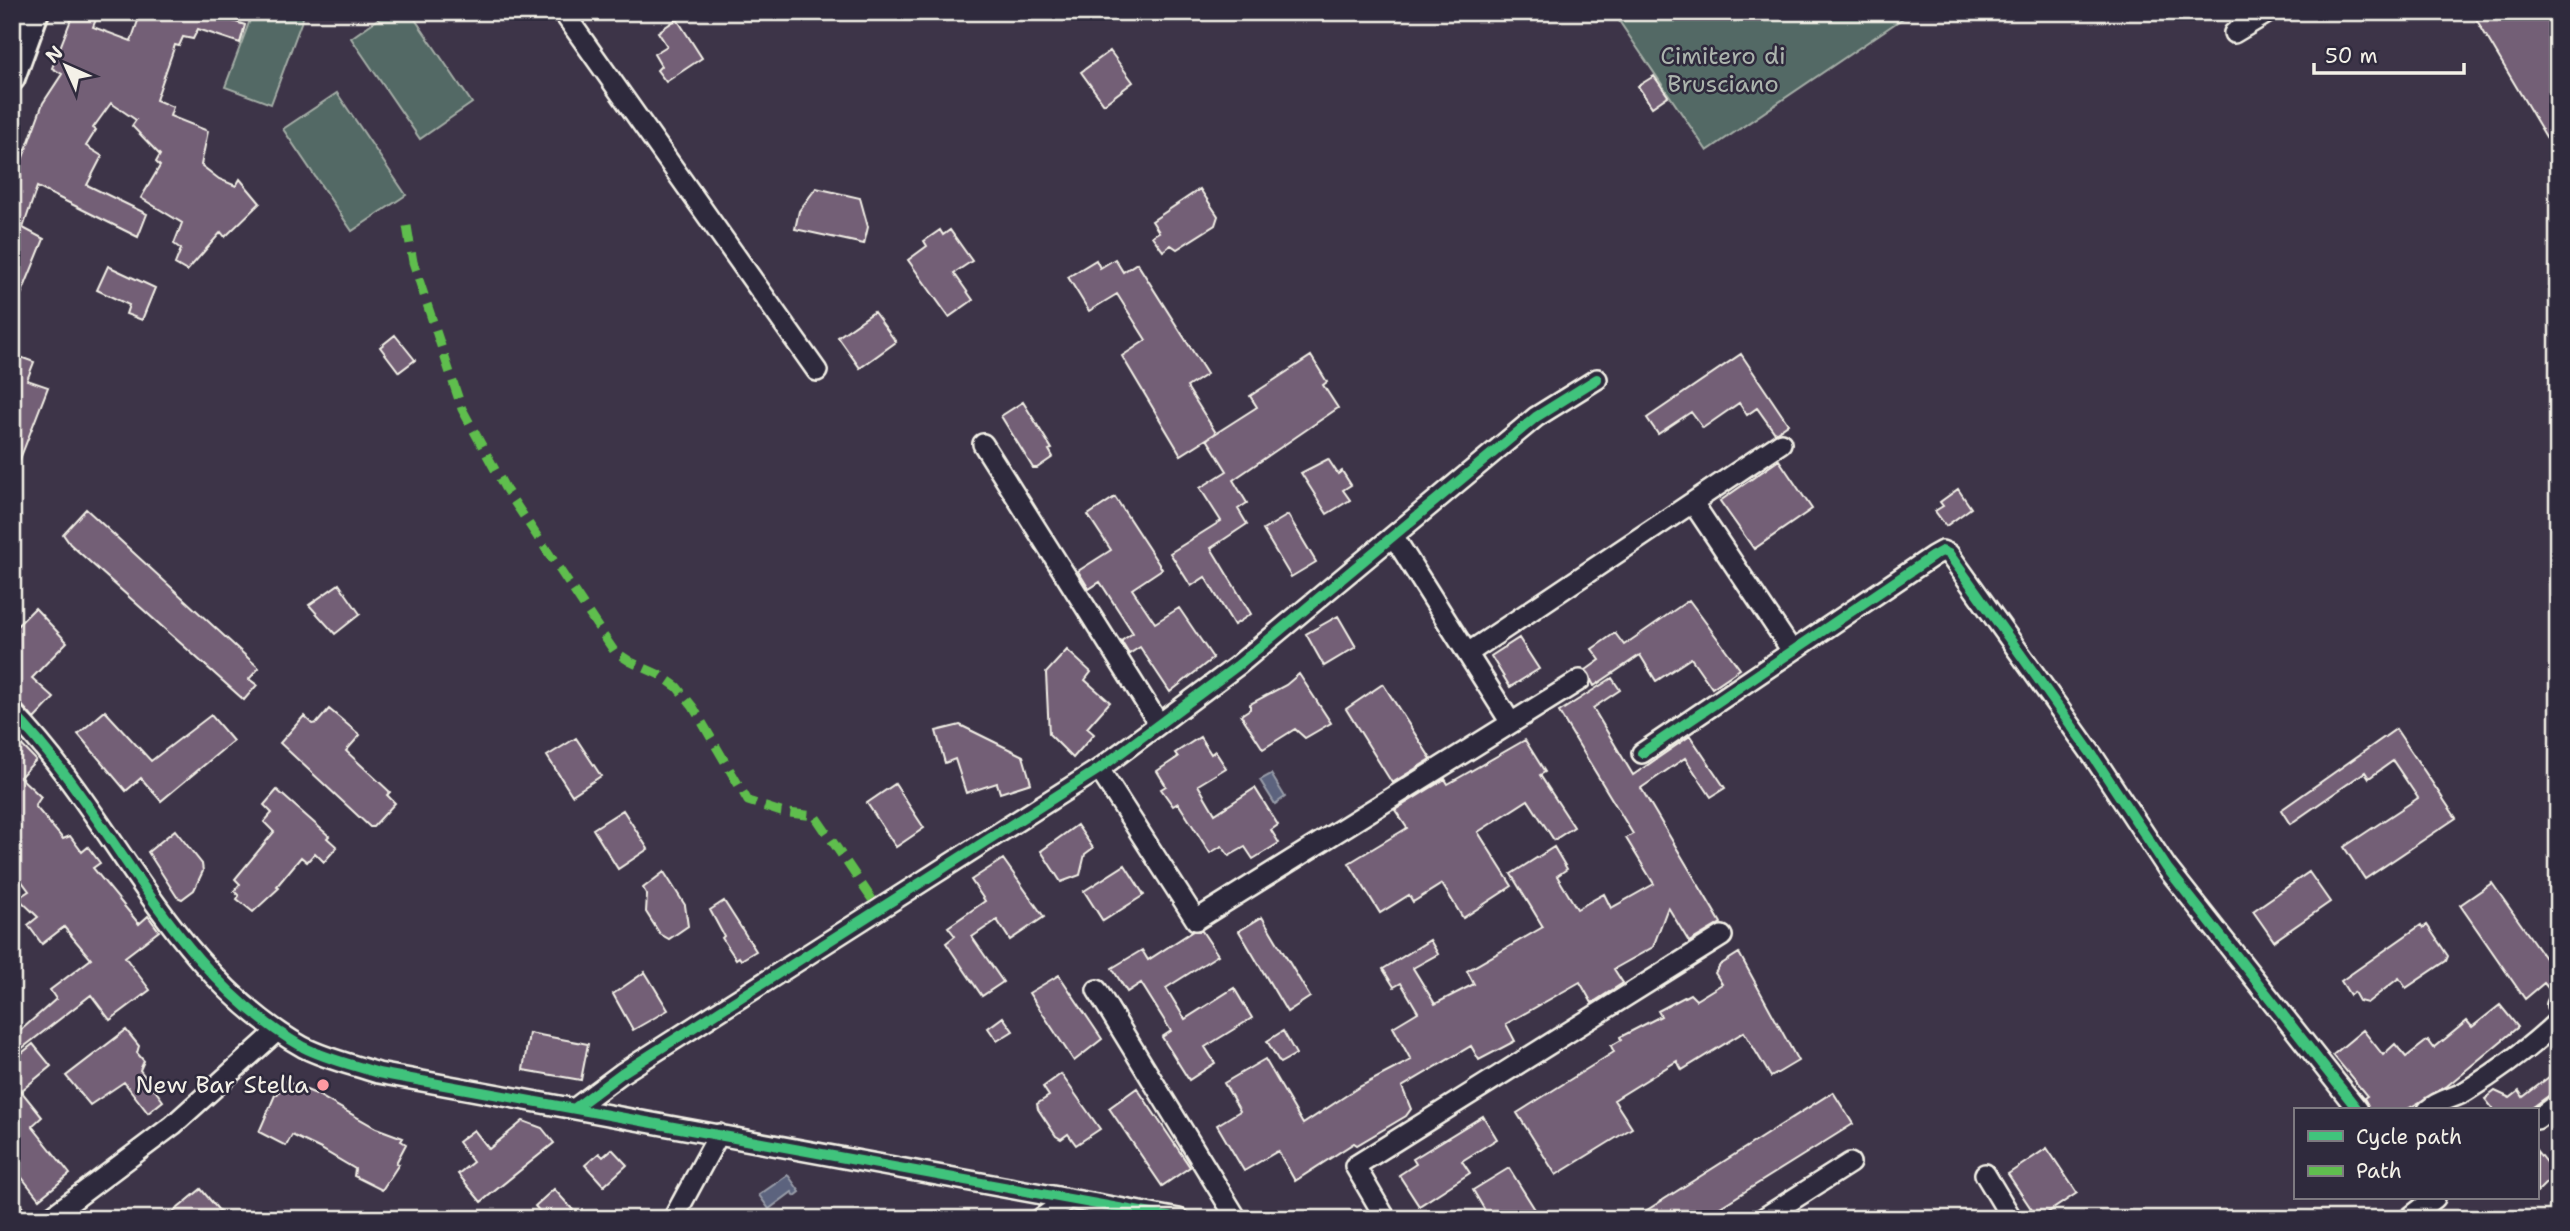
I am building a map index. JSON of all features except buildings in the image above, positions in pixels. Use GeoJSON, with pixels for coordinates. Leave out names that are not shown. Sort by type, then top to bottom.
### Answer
{"type":"FeatureCollection","features":[{"type":"Feature","properties":{"kind":"street"},"geometry":{"type":"LineString","coordinates":[[12,78],[36,12]]}},
{"type":"Feature","properties":{"kind":"street"},"geometry":{"type":"LineString","coordinates":[[563,12],[817,371]]}},
{"type":"Feature","properties":{"kind":"street"},"geometry":{"type":"LineString","coordinates":[[2234,33],[2270,12]]}},
{"type":"Feature","properties":{"kind":"street"},"geometry":{"type":"LineString","coordinates":[[575,1108],[633,1065],[1099,769],[1237,666],[1536,417],[1597,379]]}},
{"type":"Feature","properties":{"kind":"street"},"geometry":{"type":"LineString","coordinates":[[1468,653],[1781,443]]}},
{"type":"Feature","properties":{"kind":"street"},"geometry":{"type":"LineString","coordinates":[[983,444],[1159,724]]}},
{"type":"Feature","properties":{"kind":"street"},"geometry":{"type":"LineString","coordinates":[[1693,503],[1792,651]]}},
{"type":"Feature","properties":{"kind":"street"},"geometry":{"type":"LineString","coordinates":[[1394,537],[1511,723]]}},
{"type":"Feature","properties":{"kind":"street"},"geometry":{"type":"LineString","coordinates":[[1642,753],[1933,556],[1942,551],[1949,554],[2093,756],[2167,868],[2356,1108]]}},
{"type":"Feature","properties":{"kind":"street"},"geometry":{"type":"LineString","coordinates":[[1099,769],[1196,920],[1580,680]]}},
{"type":"Feature","properties":{"kind":"street"},"geometry":{"type":"LineString","coordinates":[[12,712],[43,748],[207,970],[246,1007],[277,1031],[306,1048],[379,1073],[1179,1219]]}},
{"type":"Feature","properties":{"kind":"street"},"geometry":{"type":"LineString","coordinates":[[1386,1219],[1355,1166],[1722,936]]}},
{"type":"Feature","properties":{"kind":"street"},"geometry":{"type":"LineString","coordinates":[[1097,990],[1237,1219]]}},
{"type":"Feature","properties":{"kind":"street"},"geometry":{"type":"LineString","coordinates":[[2430,1108],[2438,1101],[2460,1095],[2485,1079],[2558,1021]]}},
{"type":"Feature","properties":{"kind":"street"},"geometry":{"type":"LineString","coordinates":[[48,1219],[173,1125],[277,1031]]}},
{"type":"Feature","properties":{"kind":"street"},"geometry":{"type":"LineString","coordinates":[[2538,1118],[2558,1103]]}},
{"type":"Feature","properties":{"kind":"street"},"geometry":{"type":"LineString","coordinates":[[673,1219],[719,1134]]}},
{"type":"Feature","properties":{"kind":"street"},"geometry":{"type":"LineString","coordinates":[[1762,1219],[1850,1163]]}},
{"type":"Feature","properties":{"kind":"street"},"geometry":{"type":"LineString","coordinates":[[1985,1174],[2012,1219]]}},
{"type":"Feature","properties":{"kind":"street"},"geometry":{"type":"LineString","coordinates":[[1040,1219],[1067,1200]]}},
{"type":"Feature","properties":{"kind":"street"},"geometry":{"type":"LineString","coordinates":[[2408,1219],[2432,1200]]}},
{"type":"Feature","properties":{"kind":"street"},"geometry":{"type":"LineString","coordinates":[[12,1212],[18,1219]]}},
{"type":"Feature","properties":{"kind":"green space"},"geometry":{"type":"Polygon","coordinates":[[[253,12],[305,12],[271,104],[225,87],[253,12]]]}},
{"type":"Feature","properties":{"kind":"green space"},"geometry":{"type":"Polygon","coordinates":[[[388,12],[410,12],[472,103],[420,139],[351,38],[388,12]]]}},
{"type":"Feature","properties":{"kind":"green space","name":"Cimitero di Brusciano"},"geometry":{"type":"Polygon","coordinates":[[[1613,12],[1912,12],[1707,151],[1613,12]]]}},
{"type":"Feature","properties":{"kind":"green space"},"geometry":{"type":"Polygon","coordinates":[[[337,93],[406,195],[352,231],[283,129],[337,93]]]}},
{"type":"Feature","properties":{"kind":"water"},"geometry":{"type":"Polygon","coordinates":[[[1271,774],[1285,797],[1275,804],[1260,780],[1271,774]]]}},
{"type":"Feature","properties":{"kind":"water"},"geometry":{"type":"Polygon","coordinates":[[[788,1175],[800,1192],[795,1196],[792,1192],[769,1209],[759,1195],[788,1175]]]}},
{"type":"Feature","properties":{"kind":"marked path"},"geometry":{"type":"LineString","coordinates":[[407,226],[413,262],[462,409],[505,488],[614,651],[677,687],[693,707],[748,801],[781,812],[815,816],[878,908]]}},
{"type":"Feature","properties":{"kind":"cycle path"},"geometry":{"type":"LineString","coordinates":[[575,1108],[622,1073],[1099,769],[1237,666],[1536,417],[1597,379]]}},
{"type":"Feature","properties":{"kind":"cycle path"},"geometry":{"type":"LineString","coordinates":[[1642,753],[1933,556],[1942,551],[1949,554],[2093,756],[2167,868],[2356,1108]]}},
{"type":"Feature","properties":{"kind":"cycle path"},"geometry":{"type":"LineString","coordinates":[[12,712],[49,753],[146,891],[216,978],[257,1015],[312,1051],[378,1073],[1179,1219]]}},
{"type":"Feature","properties":{"kind":"place","name":"New Bar Stella"},"geometry":{"type":"Point","coordinates":[323,1085]}}]}
